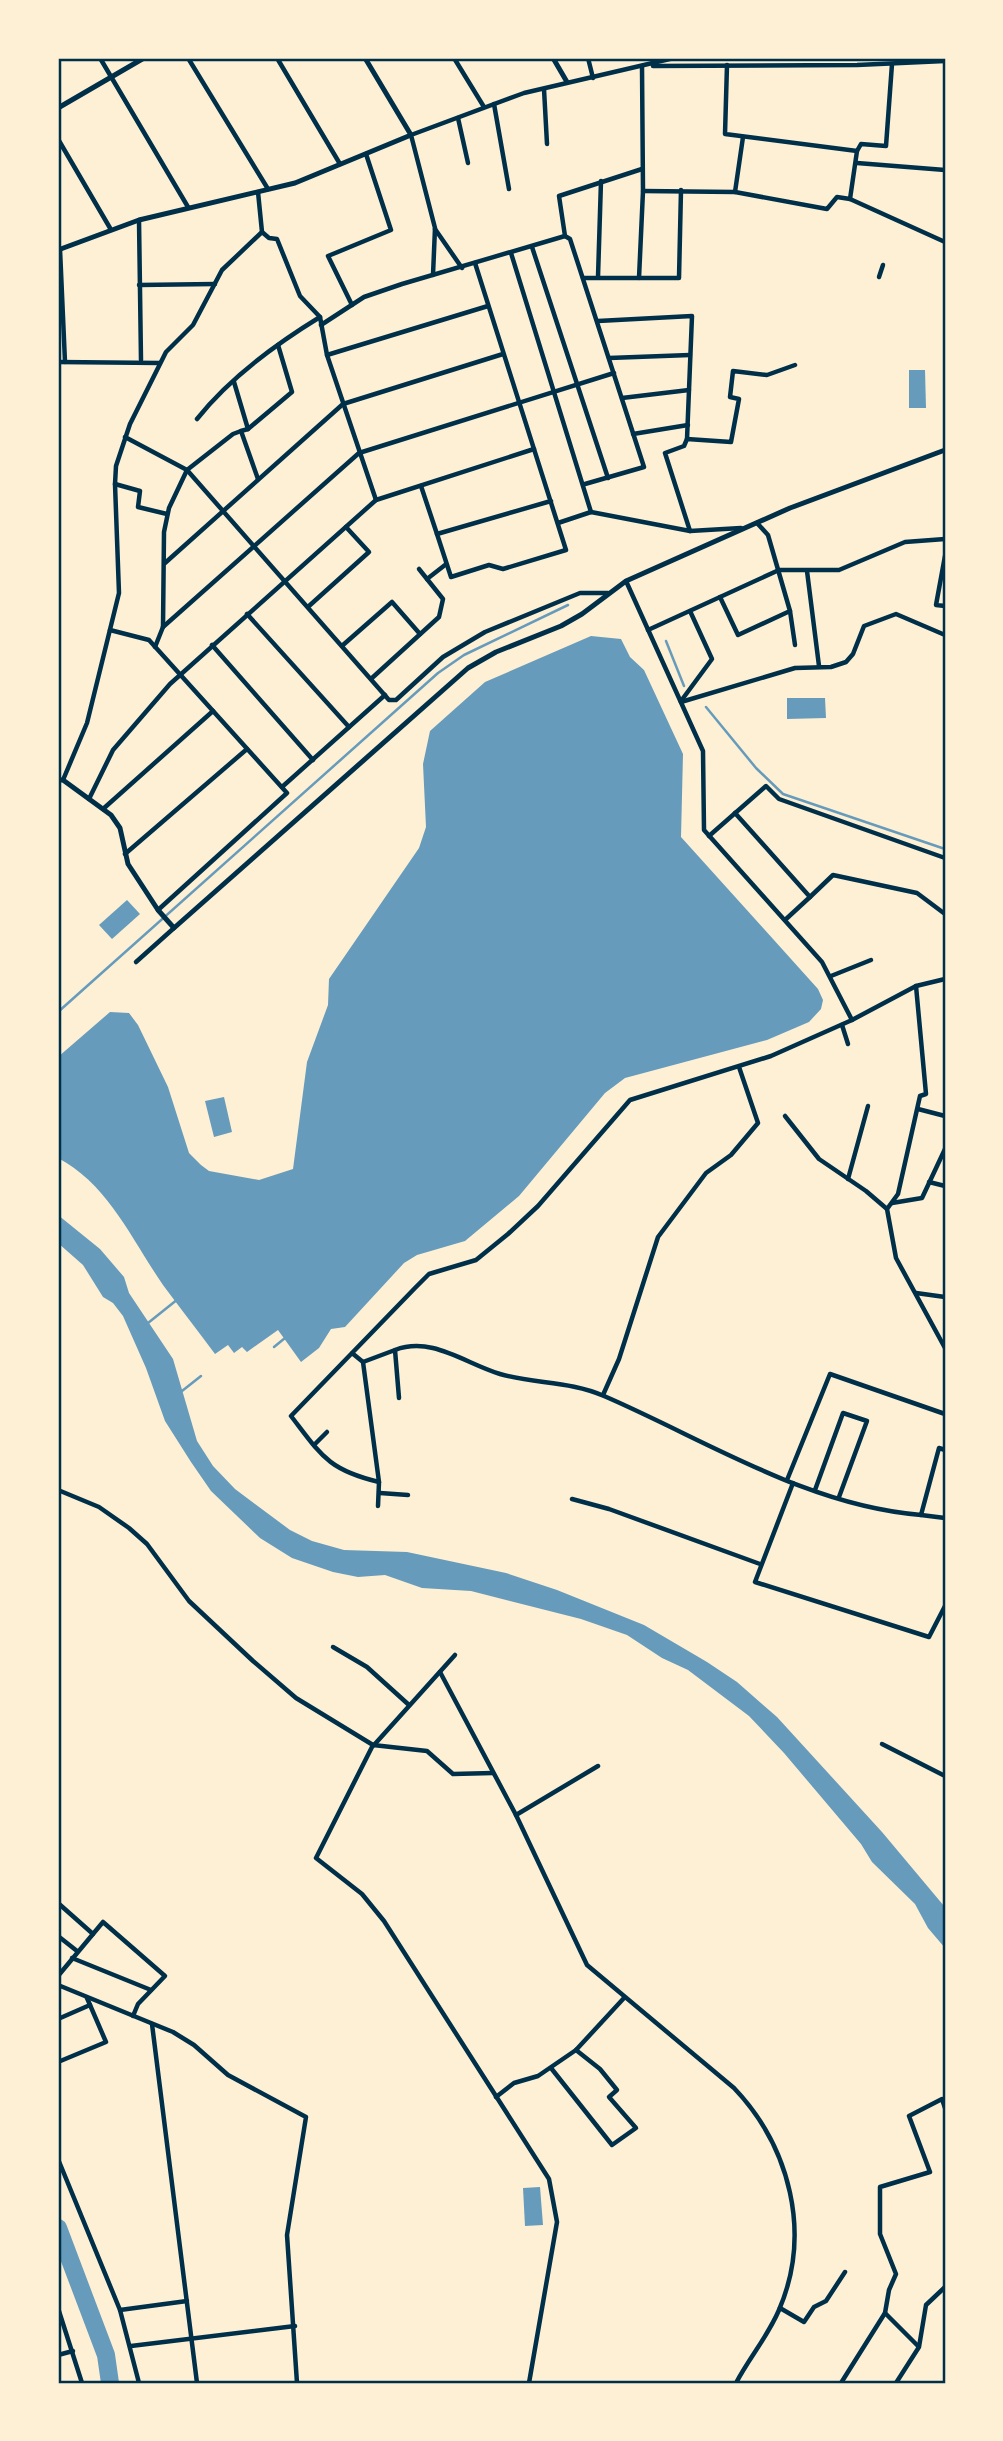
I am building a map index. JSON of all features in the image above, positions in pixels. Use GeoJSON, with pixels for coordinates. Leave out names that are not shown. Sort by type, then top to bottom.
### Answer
{"type":"FeatureCollection","features":[{"type":"Feature","properties":{"kind":"street"},"geometry":{"type":"LineString","coordinates":[[100,58],[188,207]]}},
{"type":"Feature","properties":{"kind":"street"},"geometry":{"type":"LineString","coordinates":[[58,108],[144,58]]}},
{"type":"Feature","properties":{"kind":"street"},"geometry":{"type":"LineString","coordinates":[[188,58],[268,189]]}},
{"type":"Feature","properties":{"kind":"street"},"geometry":{"type":"LineString","coordinates":[[277,58],[340,164]]}},
{"type":"Feature","properties":{"kind":"street"},"geometry":{"type":"LineString","coordinates":[[365,58],[411,135],[435,228],[433,275]]}},
{"type":"Feature","properties":{"kind":"street"},"geometry":{"type":"LineString","coordinates":[[454,58],[484,107]]}},
{"type":"Feature","properties":{"kind":"street"},"geometry":{"type":"LineString","coordinates":[[553,58],[568,82]]}},
{"type":"Feature","properties":{"kind":"street"},"geometry":{"type":"LineString","coordinates":[[588,58],[593,78]]}},
{"type":"Feature","properties":{"kind":"street"},"geometry":{"type":"LineString","coordinates":[[65,362],[59,249],[110,228],[295,183],[484,107],[568,82],[674,58]]}},
{"type":"Feature","properties":{"kind":"street"},"geometry":{"type":"LineString","coordinates":[[642,66],[892,64],[945,61]]}},
{"type":"Feature","properties":{"kind":"street"},"geometry":{"type":"LineString","coordinates":[[849,199],[860,144],[886,146],[892,64]]}},
{"type":"Feature","properties":{"kind":"street"},"geometry":{"type":"LineString","coordinates":[[727,65],[725,134],[857,151]]}},
{"type":"Feature","properties":{"kind":"street"},"geometry":{"type":"LineString","coordinates":[[639,278],[643,191],[642,66]]}},
{"type":"Feature","properties":{"kind":"street"},"geometry":{"type":"LineString","coordinates":[[544,89],[547,144]]}},
{"type":"Feature","properties":{"kind":"street"},"geometry":{"type":"LineString","coordinates":[[494,104],[509,189]]}},
{"type":"Feature","properties":{"kind":"street"},"geometry":{"type":"LineString","coordinates":[[458,118],[468,163]]}},
{"type":"Feature","properties":{"kind":"street"},"geometry":{"type":"LineString","coordinates":[[735,192],[743,137]]}},
{"type":"Feature","properties":{"kind":"street"},"geometry":{"type":"LineString","coordinates":[[58,139],[110,228]]}},
{"type":"Feature","properties":{"kind":"street"},"geometry":{"type":"LineString","coordinates":[[352,305],[328,256],[391,230],[366,154]]}},
{"type":"Feature","properties":{"kind":"street"},"geometry":{"type":"LineString","coordinates":[[857,163],[945,170]]}},
{"type":"Feature","properties":{"kind":"street"},"geometry":{"type":"LineString","coordinates":[[585,484],[644,467],[570,239],[565,236],[559,196],[642,169]]}},
{"type":"Feature","properties":{"kind":"street"},"geometry":{"type":"LineString","coordinates":[[598,276],[601,181]]}},
{"type":"Feature","properties":{"kind":"street"},"geometry":{"type":"LineString","coordinates":[[583,278],[679,278],[681,190]]}},
{"type":"Feature","properties":{"kind":"street"},"geometry":{"type":"LineString","coordinates":[[643,191],[735,192],[827,209],[837,197],[849,199],[945,242]]}},
{"type":"Feature","properties":{"kind":"street"},"geometry":{"type":"LineString","coordinates":[[258,192],[262,232],[277,239],[300,296],[320,317],[327,355],[376,500]]}},
{"type":"Feature","properties":{"kind":"street"},"geometry":{"type":"LineString","coordinates":[[139,220],[141,360]]}},
{"type":"Feature","properties":{"kind":"street"},"geometry":{"type":"LineString","coordinates":[[435,228],[461,268]]}},
{"type":"Feature","properties":{"kind":"street"},"geometry":{"type":"LineString","coordinates":[[174,928],[158,910],[128,864],[120,828],[103,809],[60,780],[87,723],[118,593],[115,484],[116,466],[125,437],[160,363],[174,341],[193,325],[222,270],[262,232]]}},
{"type":"Feature","properties":{"kind":"street"},"geometry":{"type":"LineString","coordinates":[[320,326],[364,297],[565,236]]}},
{"type":"Feature","properties":{"kind":"street"},"geometry":{"type":"LineString","coordinates":[[532,247],[608,478]]}},
{"type":"Feature","properties":{"kind":"street"},"geometry":{"type":"LineString","coordinates":[[511,253],[585,484],[591,512]]}},
{"type":"Feature","properties":{"kind":"street"},"geometry":{"type":"LineString","coordinates":[[421,486],[451,577],[489,565],[503,569],[566,550],[475,263]]}},
{"type":"Feature","properties":{"kind":"street"},"geometry":{"type":"LineString","coordinates":[[879,277],[883,265]]}},
{"type":"Feature","properties":{"kind":"street"},"geometry":{"type":"LineString","coordinates":[[139,285],[215,284]]}},
{"type":"Feature","properties":{"kind":"street"},"geometry":{"type":"LineString","coordinates":[[327,355],[488,306]]}},
{"type":"Feature","properties":{"kind":"street"},"geometry":{"type":"LineString","coordinates":[[598,321],[692,316],[687,439],[684,446],[665,453],[690,531]]}},
{"type":"Feature","properties":{"kind":"street"},"geometry":{"type":"LineString","coordinates":[[197,419],[234,382],[297,328],[320,317]]}},
{"type":"Feature","properties":{"kind":"street"},"geometry":{"type":"LineString","coordinates":[[155,647],[163,627],[167,514],[187,470],[233,434],[248,429],[292,392],[278,345]]}},
{"type":"Feature","properties":{"kind":"street"},"geometry":{"type":"LineString","coordinates":[[165,563],[343,404],[503,354]]}},
{"type":"Feature","properties":{"kind":"street"},"geometry":{"type":"LineString","coordinates":[[609,358],[690,355]]}},
{"type":"Feature","properties":{"kind":"street"},"geometry":{"type":"LineString","coordinates":[[58,362],[141,360],[160,363]]}},
{"type":"Feature","properties":{"kind":"street"},"geometry":{"type":"LineString","coordinates":[[687,439],[731,442],[739,399],[730,397],[733,371],[767,375],[795,365]]}},
{"type":"Feature","properties":{"kind":"street"},"geometry":{"type":"LineString","coordinates":[[163,627],[359,453],[614,373]]}},
{"type":"Feature","properties":{"kind":"street"},"geometry":{"type":"LineString","coordinates":[[234,382],[248,429]]}},
{"type":"Feature","properties":{"kind":"street"},"geometry":{"type":"LineString","coordinates":[[622,398],[689,390]]}},
{"type":"Feature","properties":{"kind":"street"},"geometry":{"type":"LineString","coordinates":[[633,433],[688,425]]}},
{"type":"Feature","properties":{"kind":"street"},"geometry":{"type":"LineString","coordinates":[[241,431],[258,479]]}},
{"type":"Feature","properties":{"kind":"street"},"geometry":{"type":"LineString","coordinates":[[125,437],[187,470],[344,645],[389,701],[396,700],[443,657],[485,632],[580,593],[609,593]]}},
{"type":"Feature","properties":{"kind":"street"},"geometry":{"type":"LineString","coordinates":[[89,799],[113,750],[179,674],[376,500],[534,449]]}},
{"type":"Feature","properties":{"kind":"street"},"geometry":{"type":"LineString","coordinates":[[136,962],[468,668],[496,652],[561,626],[626,581],[757,523],[945,450]]}},
{"type":"Feature","properties":{"kind":"street"},"geometry":{"type":"LineString","coordinates":[[115,484],[140,491],[138,507],[167,514]]}},
{"type":"Feature","properties":{"kind":"street"},"geometry":{"type":"LineString","coordinates":[[437,534],[551,501]]}},
{"type":"Feature","properties":{"kind":"street"},"geometry":{"type":"LineString","coordinates":[[558,523],[591,512],[690,531],[745,529]]}},
{"type":"Feature","properties":{"kind":"street"},"geometry":{"type":"LineString","coordinates":[[757,523],[768,535],[779,570],[790,611],[795,645]]}},
{"type":"Feature","properties":{"kind":"street"},"geometry":{"type":"LineString","coordinates":[[309,606],[369,552],[346,527]]}},
{"type":"Feature","properties":{"kind":"street"},"geometry":{"type":"LineString","coordinates":[[648,630],[779,570],[839,570],[905,542],[945,540]]}},
{"type":"Feature","properties":{"kind":"street"},"geometry":{"type":"LineString","coordinates":[[945,556],[936,605],[945,606]]}},
{"type":"Feature","properties":{"kind":"street"},"geometry":{"type":"LineString","coordinates":[[427,579],[446,565]]}},
{"type":"Feature","properties":{"kind":"street"},"geometry":{"type":"LineString","coordinates":[[372,678],[439,617],[443,599],[419,569]]}},
{"type":"Feature","properties":{"kind":"street"},"geometry":{"type":"LineString","coordinates":[[807,571],[820,666]]}},
{"type":"Feature","properties":{"kind":"street"},"geometry":{"type":"LineString","coordinates":[[626,581],[703,751],[704,830],[831,976],[852,1020]]}},
{"type":"Feature","properties":{"kind":"street"},"geometry":{"type":"LineString","coordinates":[[720,597],[738,635],[790,611]]}},
{"type":"Feature","properties":{"kind":"street"},"geometry":{"type":"LineString","coordinates":[[344,645],[392,602],[420,634]]}},
{"type":"Feature","properties":{"kind":"street"},"geometry":{"type":"LineString","coordinates":[[681,702],[712,659],[690,611]]}},
{"type":"Feature","properties":{"kind":"street"},"geometry":{"type":"LineString","coordinates":[[247,614],[349,727]]}},
{"type":"Feature","properties":{"kind":"street"},"geometry":{"type":"LineString","coordinates":[[681,702],[795,668],[846,662],[853,654],[864,626],[896,614],[945,635]]}},
{"type":"Feature","properties":{"kind":"street"},"geometry":{"type":"LineString","coordinates":[[110,630],[149,640],[287,793],[158,910]]}},
{"type":"Feature","properties":{"kind":"street"},"geometry":{"type":"LineString","coordinates":[[212,645],[313,760]]}},
{"type":"Feature","properties":{"kind":"street"},"geometry":{"type":"LineString","coordinates":[[282,788],[384,695]]}},
{"type":"Feature","properties":{"kind":"street"},"geometry":{"type":"LineString","coordinates":[[103,809],[214,711]]}},
{"type":"Feature","properties":{"kind":"street"},"geometry":{"type":"LineString","coordinates":[[125,854],[247,749]]}},
{"type":"Feature","properties":{"kind":"street"},"geometry":{"type":"LineString","coordinates":[[709,836],[766,786],[779,799],[945,858]]}},
{"type":"Feature","properties":{"kind":"street"},"geometry":{"type":"LineString","coordinates":[[735,813],[810,897]]}},
{"type":"Feature","properties":{"kind":"street"},"geometry":{"type":"LineString","coordinates":[[785,920],[833,875],[917,893],[945,914]]}},
{"type":"Feature","properties":{"kind":"street"},"geometry":{"type":"LineString","coordinates":[[831,976],[871,960]]}},
{"type":"Feature","properties":{"kind":"street"},"geometry":{"type":"LineString","coordinates":[[379,1482],[337,1469],[291,1416],[429,1274],[476,1260],[520,1223],[629,1100],[739,1067],[842,1025],[916,986],[945,979]]}},
{"type":"Feature","properties":{"kind":"street"},"geometry":{"type":"LineString","coordinates":[[887,1209],[898,1194],[920,1096],[926,1094],[916,986]]}},
{"type":"Feature","properties":{"kind":"street"},"geometry":{"type":"LineString","coordinates":[[842,1025],[848,1044]]}},
{"type":"Feature","properties":{"kind":"street"},"geometry":{"type":"LineString","coordinates":[[603,1395],[619,1359],[658,1237],[706,1173],[731,1155],[758,1122],[739,1067]]}},
{"type":"Feature","properties":{"kind":"street"},"geometry":{"type":"LineString","coordinates":[[848,1179],[868,1106]]}},
{"type":"Feature","properties":{"kind":"street"},"geometry":{"type":"LineString","coordinates":[[919,1109],[945,1116]]}},
{"type":"Feature","properties":{"kind":"street"},"geometry":{"type":"LineString","coordinates":[[785,1116],[819,1159],[887,1209],[896,1258],[945,1348]]}},
{"type":"Feature","properties":{"kind":"street"},"geometry":{"type":"LineString","coordinates":[[892,1203],[922,1198],[945,1149]]}},
{"type":"Feature","properties":{"kind":"street"},"geometry":{"type":"LineString","coordinates":[[929,1182],[945,1186]]}},
{"type":"Feature","properties":{"kind":"street"},"geometry":{"type":"LineString","coordinates":[[916,1293],[945,1297]]}},
{"type":"Feature","properties":{"kind":"street"},"geometry":{"type":"LineString","coordinates":[[363,1362],[411,1344],[427,1345],[498,1373],[575,1385],[603,1395],[815,1490],[889,1513],[945,1518]]}},
{"type":"Feature","properties":{"kind":"street"},"geometry":{"type":"LineString","coordinates":[[395,1350],[399,1398]]}},
{"type":"Feature","properties":{"kind":"street"},"geometry":{"type":"LineString","coordinates":[[352,1353],[363,1362],[379,1482],[378,1506]]}},
{"type":"Feature","properties":{"kind":"street"},"geometry":{"type":"LineString","coordinates":[[945,1414],[830,1374],[755,1582],[809,1602],[929,1637],[943,1616],[945,1606]]}},
{"type":"Feature","properties":{"kind":"street"},"geometry":{"type":"LineString","coordinates":[[815,1490],[843,1413],[867,1421],[839,1497]]}},
{"type":"Feature","properties":{"kind":"street"},"geometry":{"type":"LineString","coordinates":[[314,1445],[327,1432]]}},
{"type":"Feature","properties":{"kind":"street"},"geometry":{"type":"LineString","coordinates":[[920,1515],[939,1448],[945,1450]]}},
{"type":"Feature","properties":{"kind":"street"},"geometry":{"type":"LineString","coordinates":[[58,1490],[99,1507],[129,1528],[146,1544],[189,1601],[296,1698],[373,1745],[427,1751],[453,1774],[494,1773]]}},
{"type":"Feature","properties":{"kind":"street"},"geometry":{"type":"LineString","coordinates":[[380,1493],[408,1495]]}},
{"type":"Feature","properties":{"kind":"street"},"geometry":{"type":"LineString","coordinates":[[572,1499],[609,1509],[760,1564]]}},
{"type":"Feature","properties":{"kind":"street"},"geometry":{"type":"LineString","coordinates":[[333,1647],[367,1667],[409,1704]]}},
{"type":"Feature","properties":{"kind":"street"},"geometry":{"type":"LineString","coordinates":[[455,1655],[373,1745],[316,1858],[362,1894],[384,1921],[549,2179],[556,2213],[555,2232],[529,2383]]}},
{"type":"Feature","properties":{"kind":"street"},"geometry":{"type":"LineString","coordinates":[[440,1672],[516,1815],[587,1965],[734,2088],[752,2107],[783,2167],[793,2201],[797,2240],[794,2267],[780,2308],[736,2383]]}},
{"type":"Feature","properties":{"kind":"street"},"geometry":{"type":"LineString","coordinates":[[882,1744],[945,1776]]}},
{"type":"Feature","properties":{"kind":"street"},"geometry":{"type":"LineString","coordinates":[[516,1815],[598,1766]]}},
{"type":"Feature","properties":{"kind":"street"},"geometry":{"type":"LineString","coordinates":[[58,1903],[93,1934]]}},
{"type":"Feature","properties":{"kind":"street"},"geometry":{"type":"LineString","coordinates":[[58,1976],[103,1922],[164,1976],[133,2016]]}},
{"type":"Feature","properties":{"kind":"street"},"geometry":{"type":"LineString","coordinates":[[58,1936],[77,1951]]}},
{"type":"Feature","properties":{"kind":"street"},"geometry":{"type":"LineString","coordinates":[[72,1958],[151,1990]]}},
{"type":"Feature","properties":{"kind":"street"},"geometry":{"type":"LineString","coordinates":[[58,1985],[152,2024],[194,2045],[228,2075],[306,2117],[287,2235],[297,2383]]}},
{"type":"Feature","properties":{"kind":"street"},"geometry":{"type":"LineString","coordinates":[[58,2062],[106,2042],[87,1997]]}},
{"type":"Feature","properties":{"kind":"street"},"geometry":{"type":"LineString","coordinates":[[496,2097],[514,2083],[538,2076],[576,2050],[624,1997]]}},
{"type":"Feature","properties":{"kind":"street"},"geometry":{"type":"LineString","coordinates":[[58,2019],[90,2005]]}},
{"type":"Feature","properties":{"kind":"street"},"geometry":{"type":"LineString","coordinates":[[152,2024],[197,2383]]}},
{"type":"Feature","properties":{"kind":"street"},"geometry":{"type":"LineString","coordinates":[[551,2068],[612,2145],[630,2133],[636,2128],[609,2097],[617,2090],[600,2069],[576,2050]]}},
{"type":"Feature","properties":{"kind":"street"},"geometry":{"type":"LineString","coordinates":[[841,2383],[885,2313],[889,2290],[897,2274],[880,2234],[880,2188],[930,2172],[909,2116],[942,2098],[945,2108]]}},
{"type":"Feature","properties":{"kind":"street"},"geometry":{"type":"LineString","coordinates":[[58,2159],[120,2310],[139,2383]]}},
{"type":"Feature","properties":{"kind":"street"},"geometry":{"type":"LineString","coordinates":[[780,2308],[804,2322],[814,2307],[826,2301],[845,2272]]}},
{"type":"Feature","properties":{"kind":"street"},"geometry":{"type":"LineString","coordinates":[[896,2383],[919,2347],[926,2305],[945,2287]]}},
{"type":"Feature","properties":{"kind":"street"},"geometry":{"type":"LineString","coordinates":[[120,2310],[187,2301]]}},
{"type":"Feature","properties":{"kind":"street"},"geometry":{"type":"LineString","coordinates":[[58,2308],[82,2383]]}},
{"type":"Feature","properties":{"kind":"street"},"geometry":{"type":"LineString","coordinates":[[885,2313],[919,2347]]}},
{"type":"Feature","properties":{"kind":"street"},"geometry":{"type":"LineString","coordinates":[[131,2346],[295,2326]]}},
{"type":"Feature","properties":{"kind":"street"},"geometry":{"type":"LineString","coordinates":[[58,2355],[73,2351]]}},
{"type":"Feature","properties":{"kind":"water"},"geometry":{"type":"Polygon","coordinates":[[[909,370],[925,370],[926,408],[909,408],[909,370]]]}},
{"type":"Feature","properties":{"kind":"water"},"geometry":{"type":"Polygon","coordinates":[[[591,636],[621,639],[630,657],[644,670],[683,754],[681,837],[818,989],[823,1000],[821,1009],[809,1022],[767,1040],[625,1078],[605,1093],[519,1196],[465,1241],[417,1255],[404,1263],[345,1327],[331,1329],[319,1348],[301,1362],[278,1330],[247,1352],[242,1347],[234,1353],[228,1345],[215,1354],[163,1285],[118,1214],[91,1182],[58,1158],[58,1057],[110,1012],[129,1013],[138,1025],[168,1087],[189,1153],[201,1165],[209,1171],[259,1180],[293,1169],[307,1062],[328,1005],[329,979],[419,848],[426,827],[423,764],[430,731],[485,682],[591,636]]]}},
{"type":"Feature","properties":{"kind":"water"},"geometry":{"type":"Polygon","coordinates":[[[787,698],[825,698],[826,718],[787,719],[787,698]]]}},
{"type":"Feature","properties":{"kind":"water"},"geometry":{"type":"Polygon","coordinates":[[[127,900],[140,914],[112,939],[99,925],[127,900]]]}},
{"type":"Feature","properties":{"kind":"water"},"geometry":{"type":"Polygon","coordinates":[[[224,1097],[232,1132],[214,1137],[205,1101],[224,1097]]]}},
{"type":"Feature","properties":{"kind":"water"},"geometry":{"type":"Polygon","coordinates":[[[58,1215],[100,1249],[124,1277],[129,1293],[173,1359],[197,1441],[213,1466],[235,1489],[290,1530],[312,1541],[344,1550],[407,1552],[506,1573],[644,1625],[707,1662],[737,1682],[777,1717],[882,1832],[944,1906],[945,1948],[928,1928],[915,1904],[872,1862],[861,1844],[784,1753],[749,1716],[688,1670],[662,1658],[627,1635],[581,1619],[471,1591],[422,1588],[385,1575],[358,1577],[333,1572],[292,1558],[260,1538],[211,1491],[165,1421],[123,1316],[113,1303],[103,1297],[83,1265],[58,1243],[58,1215]]]}},
{"type":"Feature","properties":{"kind":"water"},"geometry":{"type":"Polygon","coordinates":[[[540,2187],[543,2225],[525,2226],[523,2188],[540,2187]]]}},
{"type":"Feature","properties":{"kind":"waterway"},"geometry":{"type":"LineString","coordinates":[[58,1012],[438,673],[464,655],[568,605]]}},
{"type":"Feature","properties":{"kind":"waterway"},"geometry":{"type":"LineString","coordinates":[[666,641],[684,686]]}},
{"type":"Feature","properties":{"kind":"waterway"},"geometry":{"type":"LineString","coordinates":[[706,707],[756,768],[783,794],[945,849]]}},
{"type":"Feature","properties":{"kind":"waterway"},"geometry":{"type":"LineString","coordinates":[[148,1323],[178,1299]]}},
{"type":"Feature","properties":{"kind":"waterway"},"geometry":{"type":"LineString","coordinates":[[274,1347],[285,1338]]}},
{"type":"Feature","properties":{"kind":"waterway"},"geometry":{"type":"LineString","coordinates":[[182,1391],[201,1376]]}},
{"type":"Feature","properties":{"kind":"waterway"},"geometry":{"type":"LineString","coordinates":[[58,2228],[106,2355],[110,2383]]}}]}
